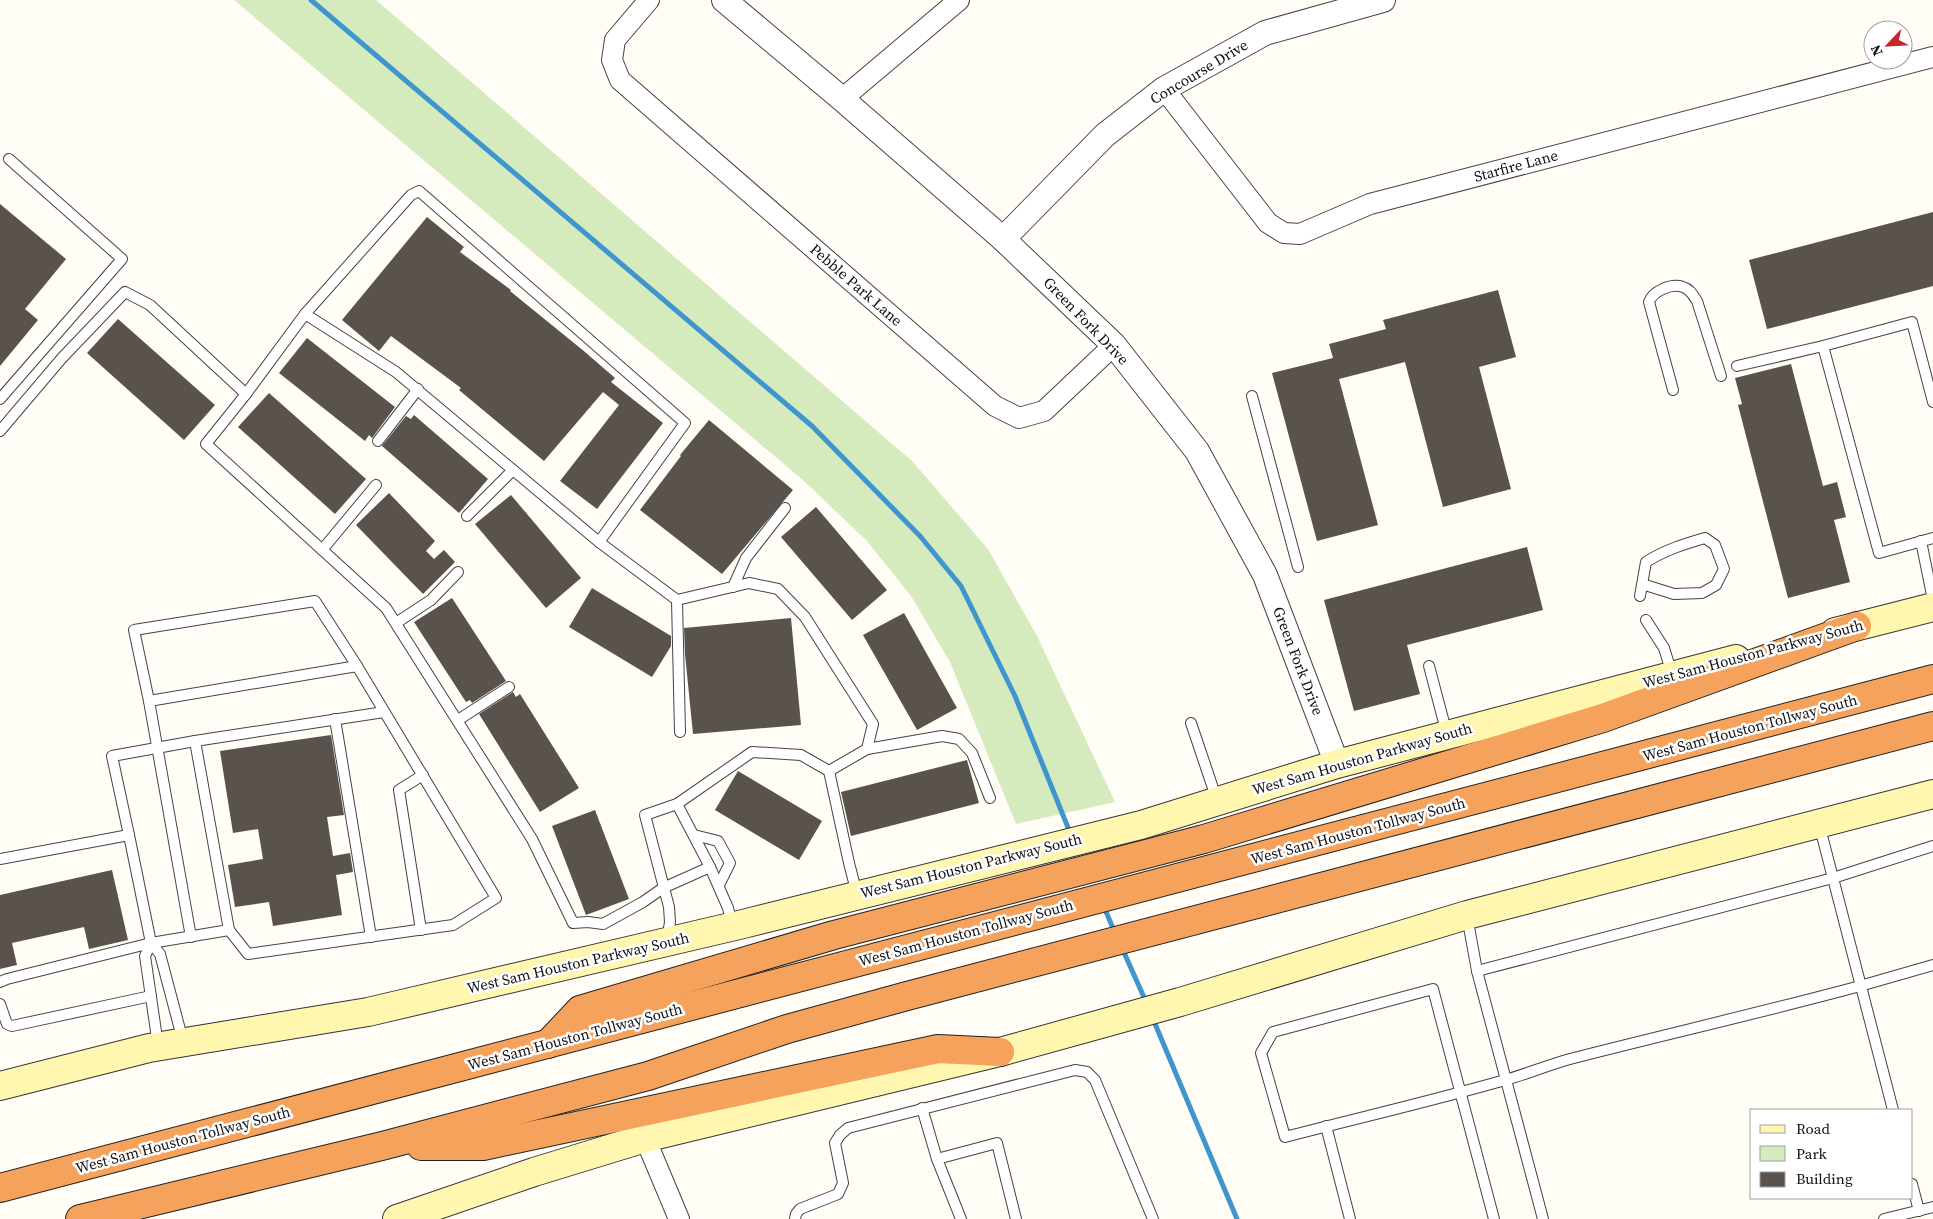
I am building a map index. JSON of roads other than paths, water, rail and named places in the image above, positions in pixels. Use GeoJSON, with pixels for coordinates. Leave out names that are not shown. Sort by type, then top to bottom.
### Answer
{"type":"FeatureCollection","features":[{"type":"Feature","properties":{"kind":"highway"},"geometry":{"type":"LineString","coordinates":[[548,1044],[580,1010],[834,936],[1204,839],[1603,718],[1857,626]]}},
{"type":"Feature","properties":{"kind":"highway","name":"West Sam Houston Tollway South"},"geometry":{"type":"LineString","coordinates":[[0,1188],[1933,679]]}},
{"type":"Feature","properties":{"kind":"highway"},"geometry":{"type":"LineString","coordinates":[[80,1219],[382,1146],[648,1076],[787,1029],[1177,924],[1933,726]]}},
{"type":"Feature","properties":{"kind":"highway"},"geometry":{"type":"LineString","coordinates":[[382,1146],[483,1146],[938,1049],[1000,1052]]}},
{"type":"Feature","properties":{"kind":"main road","name":"West Sam Houston Parkway South"},"geometry":{"type":"LineString","coordinates":[[0,1086],[171,1044],[368,1012],[667,942],[1118,829],[1141,825],[1337,764],[1933,607]]}},
{"type":"Feature","properties":{"kind":"main road"},"geometry":{"type":"LineString","coordinates":[[397,1219],[525,1175],[645,1138],[1000,1052],[1180,1002],[1467,915],[1933,794]]}},
{"type":"Feature","properties":{"kind":"street","name":"Pebble Park Lane"},"geometry":{"type":"LineString","coordinates":[[649,0],[615,40],[612,60],[620,80],[994,406],[1019,418],[1044,411],[1114,345]]}},
{"type":"Feature","properties":{"kind":"street","name":"Green Fork Drive"},"geometry":{"type":"LineString","coordinates":[[724,0],[842,99],[1003,239],[1114,345],[1197,451],[1265,575],[1337,764]]}},
{"type":"Feature","properties":{"kind":"street"},"geometry":{"type":"LineString","coordinates":[[842,99],[960,0]]}},
{"type":"Feature","properties":{"kind":"street","name":"Concourse Drive"},"geometry":{"type":"LineString","coordinates":[[1003,239],[1105,135],[1164,89],[1265,33],[1383,0]]}},
{"type":"Feature","properties":{"kind":"street","name":"Starfire Lane"},"geometry":{"type":"LineString","coordinates":[[1164,89],[1268,223],[1284,233],[1300,234],[1370,204],[1933,57]]}},
{"type":"Feature","properties":{"kind":"street"},"geometry":{"type":"LineString","coordinates":[[645,1138],[679,1219]]}},
{"type":"Feature","properties":{"kind":"lane"},"geometry":{"type":"LineString","coordinates":[[0,400],[122,259],[9,159]]}},
{"type":"Feature","properties":{"kind":"lane"},"geometry":{"type":"LineString","coordinates":[[599,542],[685,423],[419,191],[411,195],[305,314],[246,394],[206,444],[386,608],[532,839],[573,923],[603,924],[643,902],[663,888],[710,867]]}},
{"type":"Feature","properties":{"kind":"lane"},"geometry":{"type":"LineString","coordinates":[[1673,390],[1649,302],[1651,297],[1658,291],[1674,286],[1682,286],[1689,290],[1697,301],[1721,376]]}},
{"type":"Feature","properties":{"kind":"lane"},"geometry":{"type":"LineString","coordinates":[[0,431],[62,358],[125,292],[150,305],[246,394]]}},
{"type":"Feature","properties":{"kind":"lane"},"geometry":{"type":"LineString","coordinates":[[305,314],[396,372],[599,542],[677,600],[749,584],[778,589],[805,617],[873,724],[867,749]]}},
{"type":"Feature","properties":{"kind":"lane"},"geometry":{"type":"LineString","coordinates":[[1736,366],[1823,346],[1912,322],[1933,402]]}},
{"type":"Feature","properties":{"kind":"lane"},"geometry":{"type":"LineString","coordinates":[[1823,346],[1879,553],[1933,538]]}},
{"type":"Feature","properties":{"kind":"lane"},"geometry":{"type":"LineString","coordinates":[[378,441],[418,389]]}},
{"type":"Feature","properties":{"kind":"lane"},"geometry":{"type":"LineString","coordinates":[[1252,396],[1298,567]]}},
{"type":"Feature","properties":{"kind":"lane"},"geometry":{"type":"LineString","coordinates":[[467,516],[513,470]]}},
{"type":"Feature","properties":{"kind":"lane"},"geometry":{"type":"LineString","coordinates":[[322,550],[376,485]]}},
{"type":"Feature","properties":{"kind":"lane"},"geometry":{"type":"LineString","coordinates":[[733,587],[746,558],[785,508]]}},
{"type":"Feature","properties":{"kind":"lane"},"geometry":{"type":"LineString","coordinates":[[1640,596],[1642,584],[1646,562],[1661,552],[1705,538],[1715,545],[1724,569],[1716,585],[1702,593],[1674,594],[1642,584]]}},
{"type":"Feature","properties":{"kind":"lane"},"geometry":{"type":"LineString","coordinates":[[1921,541],[1933,600]]}},
{"type":"Feature","properties":{"kind":"lane"},"geometry":{"type":"LineString","coordinates":[[396,623],[431,600],[458,572]]}},
{"type":"Feature","properties":{"kind":"lane"},"geometry":{"type":"LineString","coordinates":[[677,600],[680,732]]}},
{"type":"Feature","properties":{"kind":"lane"},"geometry":{"type":"LineString","coordinates":[[190,937],[134,630],[315,601],[357,666],[496,898],[454,925],[248,954],[228,930],[195,741]]}},
{"type":"Feature","properties":{"kind":"lane"},"geometry":{"type":"LineString","coordinates":[[1646,620],[1664,648],[1673,675]]}},
{"type":"Feature","properties":{"kind":"lane"},"geometry":{"type":"LineString","coordinates":[[148,701],[357,666]]}},
{"type":"Feature","properties":{"kind":"lane"},"geometry":{"type":"LineString","coordinates":[[1429,666],[1447,734]]}},
{"type":"Feature","properties":{"kind":"lane"},"geometry":{"type":"LineString","coordinates":[[458,720],[509,687]]}},
{"type":"Feature","properties":{"kind":"lane"},"geometry":{"type":"LineString","coordinates":[[171,1044],[160,954],[151,943],[112,756],[195,741],[384,712]]}},
{"type":"Feature","properties":{"kind":"lane"},"geometry":{"type":"LineString","coordinates":[[335,719],[371,937]]}},
{"type":"Feature","properties":{"kind":"lane"},"geometry":{"type":"LineString","coordinates":[[1191,723],[1217,801]]}},
{"type":"Feature","properties":{"kind":"lane"},"geometry":{"type":"LineString","coordinates":[[829,771],[867,749],[942,736],[959,740],[972,753],[990,798]]}},
{"type":"Feature","properties":{"kind":"lane"},"geometry":{"type":"LineString","coordinates":[[667,942],[670,922],[669,907],[645,814],[677,804],[752,752],[801,755],[829,771],[857,895]]}},
{"type":"Feature","properties":{"kind":"lane"},"geometry":{"type":"LineString","coordinates":[[421,930],[399,790],[423,775]]}},
{"type":"Feature","properties":{"kind":"lane"},"geometry":{"type":"LineString","coordinates":[[677,804],[719,885],[728,908],[732,926]]}},
{"type":"Feature","properties":{"kind":"lane"},"geometry":{"type":"LineString","coordinates":[[1819,823],[1893,1109]]}},
{"type":"Feature","properties":{"kind":"lane"},"geometry":{"type":"LineString","coordinates":[[0,859],[129,835]]}},
{"type":"Feature","properties":{"kind":"lane"},"geometry":{"type":"LineString","coordinates":[[694,835],[718,841],[730,863],[719,885]]}},
{"type":"Feature","properties":{"kind":"lane"},"geometry":{"type":"LineString","coordinates":[[1478,971],[1833,878],[1933,846]]}},
{"type":"Feature","properties":{"kind":"lane"},"geometry":{"type":"LineString","coordinates":[[1467,915],[1478,971],[1543,1219]]}},
{"type":"Feature","properties":{"kind":"lane"},"geometry":{"type":"LineString","coordinates":[[0,982],[151,943],[228,930]]}},
{"type":"Feature","properties":{"kind":"lane"},"geometry":{"type":"LineString","coordinates":[[151,943],[145,956],[151,996],[171,1044]]}},
{"type":"Feature","properties":{"kind":"lane"},"geometry":{"type":"LineString","coordinates":[[1494,1219],[1460,1092],[1433,989],[1273,1032],[1261,1054],[1285,1137],[1326,1126],[1460,1092],[1506,1080],[1567,1060],[1861,986],[1933,965]]}},
{"type":"Feature","properties":{"kind":"lane"},"geometry":{"type":"LineString","coordinates":[[0,1004],[1,1015],[7,1024],[12,1026],[151,996]]}},
{"type":"Feature","properties":{"kind":"lane"},"geometry":{"type":"LineString","coordinates":[[795,1219],[800,1209],[838,1194],[841,1189],[844,1183],[835,1143],[848,1128],[1075,1070],[1087,1072],[1095,1080],[1153,1219]]}},
{"type":"Feature","properties":{"kind":"lane"},"geometry":{"type":"LineString","coordinates":[[922,1108],[937,1159],[961,1219]]}},
{"type":"Feature","properties":{"kind":"lane"},"geometry":{"type":"LineString","coordinates":[[1326,1126],[1350,1219]]}},
{"type":"Feature","properties":{"kind":"lane"},"geometry":{"type":"LineString","coordinates":[[937,1159],[997,1143],[1016,1219]]}},
{"type":"Feature","properties":{"kind":"lane"},"geometry":{"type":"LineString","coordinates":[[1913,1188],[1919,1211]]}},
{"type":"Feature","properties":{"kind":"lane"},"geometry":{"type":"LineString","coordinates":[[1884,1219],[1933,1208]]}},
{"type":"Feature","properties":{"kind":"waterway"},"geometry":{"type":"LineString","coordinates":[[311,0],[812,426],[920,536],[961,586],[1015,696],[1071,835]]}},
{"type":"Feature","properties":{"kind":"waterway"},"geometry":{"type":"LineString","coordinates":[[1104,907],[1115,933]]}},
{"type":"Feature","properties":{"kind":"waterway"},"geometry":{"type":"LineString","coordinates":[[1122,948],[1147,1004]]}},
{"type":"Feature","properties":{"kind":"waterway"},"geometry":{"type":"LineString","coordinates":[[1153,1019],[1237,1219]]}}]}
